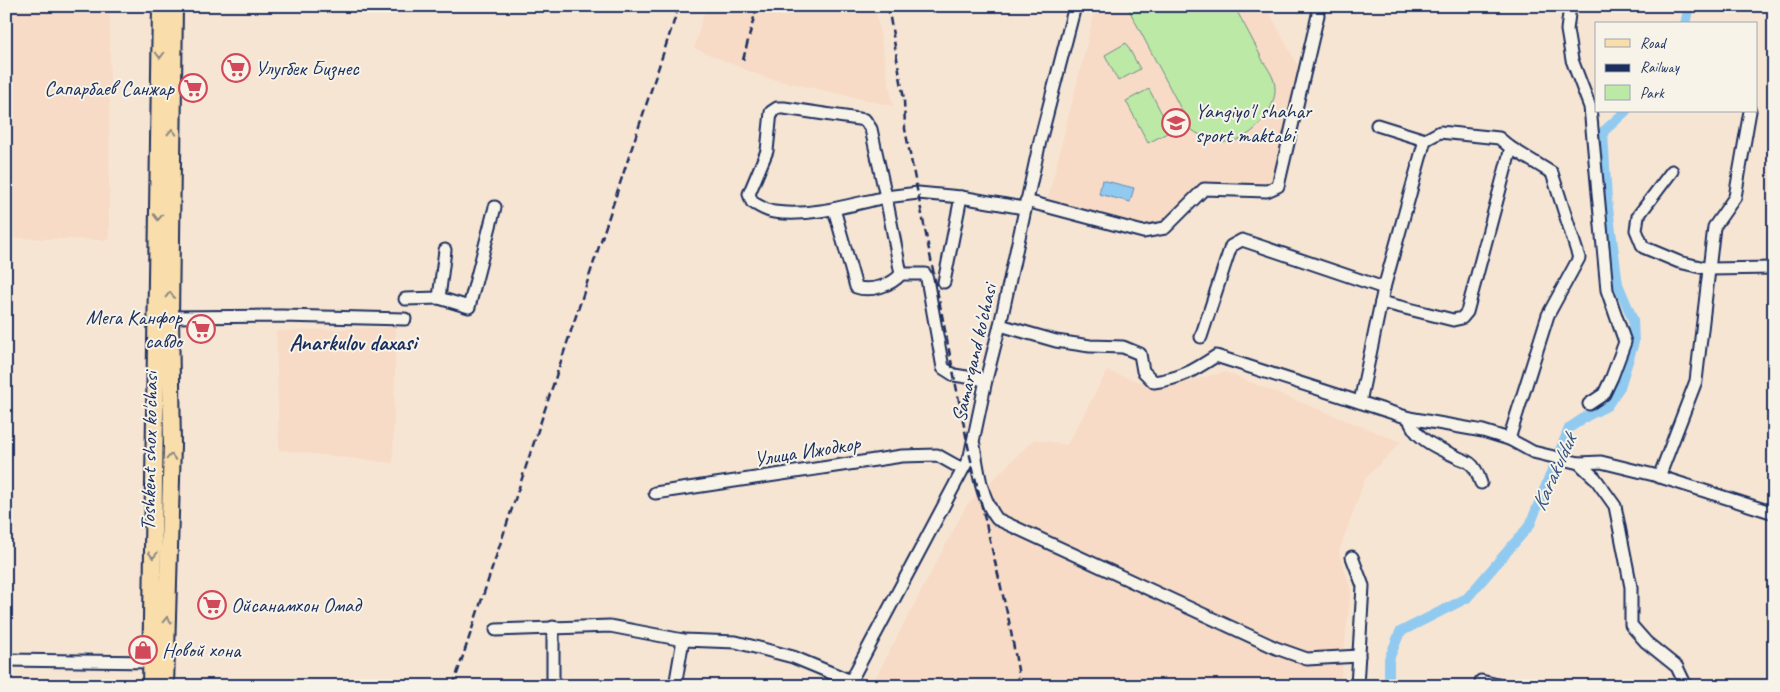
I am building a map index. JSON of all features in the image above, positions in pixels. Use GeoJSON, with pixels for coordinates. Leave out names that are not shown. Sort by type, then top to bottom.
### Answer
{"type":"FeatureCollection","features":[{"type":"Feature","properties":{"kind":"main road","name":"Toshkent shox ko'chasi"},"geometry":{"type":"LineString","coordinates":[[151,686],[160,6]]}},
{"type":"Feature","properties":{"kind":"main road","name":"Toshkent shox ko'chasi"},"geometry":{"type":"LineString","coordinates":[[164,686],[172,444],[170,317],[174,6]]}},
{"type":"Feature","properties":{"kind":"street","name":"Samarqand ko'chasi"},"geometry":{"type":"LineString","coordinates":[[850,683],[970,456],[1025,205],[1075,6]]}},
{"type":"Feature","properties":{"kind":"street"},"geometry":{"type":"LineString","coordinates":[[901,274],[886,197],[871,129],[865,120],[784,108],[777,108],[771,112],[767,151],[749,194],[752,202],[772,212],[798,213],[834,209],[886,197],[918,193],[1025,205],[1143,232],[1165,228],[1204,189],[1267,191],[1278,186],[1318,15],[1317,6]]}},
{"type":"Feature","properties":{"kind":"street"},"geometry":{"type":"LineString","coordinates":[[1570,6],[1567,30],[1572,60],[1590,107],[1607,290],[1625,342],[1604,394],[1588,404]]}},
{"type":"Feature","properties":{"kind":"street"},"geometry":{"type":"LineString","coordinates":[[1659,477],[1696,381],[1714,227],[1735,198],[1750,112]]}},
{"type":"Feature","properties":{"kind":"street"},"geometry":{"type":"LineString","coordinates":[[1377,125],[1425,140],[1440,132],[1499,138],[1511,148],[1552,173],[1579,258],[1548,315],[1509,439]]}},
{"type":"Feature","properties":{"kind":"street"},"geometry":{"type":"LineString","coordinates":[[1360,402],[1384,288],[1425,140]]}},
{"type":"Feature","properties":{"kind":"street"},"geometry":{"type":"LineString","coordinates":[[1381,302],[1454,320],[1462,318],[1467,312],[1511,148]]}},
{"type":"Feature","properties":{"kind":"street"},"geometry":{"type":"LineString","coordinates":[[1672,171],[1638,216],[1636,230],[1643,248],[1679,262],[1709,269],[1774,268]]}},
{"type":"Feature","properties":{"kind":"street"},"geometry":{"type":"LineString","coordinates":[[944,282],[961,197]]}},
{"type":"Feature","properties":{"kind":"street"},"geometry":{"type":"LineString","coordinates":[[405,299],[439,298],[469,307],[495,207]]}},
{"type":"Feature","properties":{"kind":"street"},"geometry":{"type":"LineString","coordinates":[[834,209],[856,288],[866,291],[896,280],[901,274]]}},
{"type":"Feature","properties":{"kind":"street"},"geometry":{"type":"LineString","coordinates":[[1201,337],[1231,246],[1242,240],[1384,288]]}},
{"type":"Feature","properties":{"kind":"street"},"geometry":{"type":"LineString","coordinates":[[439,298],[445,250]]}},
{"type":"Feature","properties":{"kind":"street"},"geometry":{"type":"LineString","coordinates":[[901,274],[925,274],[942,368],[954,375],[986,380]]}},
{"type":"Feature","properties":{"kind":"street"},"geometry":{"type":"LineString","coordinates":[[170,317],[282,316],[405,319]]}},
{"type":"Feature","properties":{"kind":"street"},"geometry":{"type":"LineString","coordinates":[[1000,325],[1056,341],[1090,346],[1122,347],[1140,354],[1143,371],[1154,382],[1168,380],[1193,372],[1216,356],[1409,418],[1483,431],[1509,439],[1533,452],[1579,464],[1601,462],[1659,477],[1774,513]]}},
{"type":"Feature","properties":{"kind":"street"},"geometry":{"type":"LineString","coordinates":[[1409,418],[1410,424],[1417,433],[1434,446],[1466,460],[1475,467],[1481,484]]}},
{"type":"Feature","properties":{"kind":"street"},"geometry":{"type":"LineString","coordinates":[[973,440],[988,507],[997,519],[1276,648],[1307,659],[1359,656]]}},
{"type":"Feature","properties":{"kind":"street","name":"Улица Ижодкор"},"geometry":{"type":"LineString","coordinates":[[655,493],[902,456],[937,455],[962,469]]}},
{"type":"Feature","properties":{"kind":"street"},"geometry":{"type":"LineString","coordinates":[[1579,464],[1595,478],[1615,506],[1631,587],[1631,625],[1646,642],[1677,667],[1686,686]]}},
{"type":"Feature","properties":{"kind":"street"},"geometry":{"type":"LineString","coordinates":[[1352,557],[1363,586],[1357,686]]}},
{"type":"Feature","properties":{"kind":"street"},"geometry":{"type":"LineString","coordinates":[[496,630],[610,626],[683,640],[736,642],[793,657],[850,683]]}},
{"type":"Feature","properties":{"kind":"street"},"geometry":{"type":"LineString","coordinates":[[553,627],[553,686]]}},
{"type":"Feature","properties":{"kind":"street"},"geometry":{"type":"LineString","coordinates":[[675,686],[683,640]]}},
{"type":"Feature","properties":{"kind":"street"},"geometry":{"type":"LineString","coordinates":[[6,660],[152,662]]}},
{"type":"Feature","properties":{"kind":"street"},"geometry":{"type":"LineString","coordinates":[[1481,680],[1502,686]]}},
{"type":"Feature","properties":{"kind":"shaded area"},"geometry":{"type":"Polygon","coordinates":[[[6,6],[110,6],[109,240],[6,238],[6,6]]]}},
{"type":"Feature","properties":{"kind":"shaded area"},"geometry":{"type":"Polygon","coordinates":[[[706,6],[875,6],[893,106],[763,77],[694,48],[706,6]]]}},
{"type":"Feature","properties":{"kind":"shaded area","name":"Yangiyo'l shahar sport maktabi"},"geometry":{"type":"Polygon","coordinates":[[[1096,6],[1266,6],[1299,68],[1273,178],[1267,185],[1200,183],[1166,218],[1156,224],[1143,226],[1048,198],[1096,6]]]}},
{"type":"Feature","properties":{"kind":"shaded area"},"geometry":{"type":"Polygon","coordinates":[[[396,327],[393,463],[279,450],[276,331],[396,327]]]}},
{"type":"Feature","properties":{"kind":"shaded area"},"geometry":{"type":"Polygon","coordinates":[[[1107,371],[1160,388],[1225,372],[1401,442],[1365,479],[1339,552],[1351,590],[1340,686],[871,686],[966,506],[1034,439],[1067,445],[1107,371]]]}},
{"type":"Feature","properties":{"kind":"green space"},"geometry":{"type":"Polygon","coordinates":[[[1127,6],[1234,6],[1274,81],[1273,101],[1263,120],[1247,135],[1228,142],[1218,142],[1209,139],[1192,130],[1127,6]]]}},
{"type":"Feature","properties":{"kind":"green space"},"geometry":{"type":"Polygon","coordinates":[[[1126,43],[1140,69],[1118,81],[1105,55],[1126,43]]]}},
{"type":"Feature","properties":{"kind":"green space"},"geometry":{"type":"Polygon","coordinates":[[[1149,89],[1171,131],[1148,143],[1126,101],[1149,89]]]}},
{"type":"Feature","properties":{"kind":"water"},"geometry":{"type":"Polygon","coordinates":[[[1102,180],[1134,188],[1130,202],[1099,194],[1102,180]]]}},
{"type":"Feature","properties":{"kind":"waterway","name":"Karakulduk"},"geometry":{"type":"LineString","coordinates":[[1685,22],[1689,6]]}},
{"type":"Feature","properties":{"kind":"waterway","name":"Karakulduk"},"geometry":{"type":"LineString","coordinates":[[1389,686],[1389,659],[1400,632],[1467,598],[1530,525],[1569,428],[1607,406],[1620,387],[1634,342],[1633,320],[1618,284],[1607,200],[1603,132],[1625,112]]}},
{"type":"Feature","properties":{"kind":"railway"},"geometry":{"type":"LineString","coordinates":[[453,686],[679,6]]}},
{"type":"Feature","properties":{"kind":"railway"},"geometry":{"type":"LineString","coordinates":[[743,60],[757,6]]}},
{"type":"Feature","properties":{"kind":"railway"},"geometry":{"type":"LineString","coordinates":[[888,6],[904,99],[905,129],[970,456],[1009,621],[1018,670],[1018,686]]}},
{"type":"Feature","properties":{"kind":"place","name":"Улугбек Бизнес"},"geometry":{"type":"Point","coordinates":[236,68]}},
{"type":"Feature","properties":{"kind":"place","name":"Сапарбаев Санжар"},"geometry":{"type":"Point","coordinates":[193,88]}},
{"type":"Feature","properties":{"kind":"place","name":"Yangiyo'l shahar sport maktabi"},"geometry":{"type":"Point","coordinates":[1176,123]}},
{"type":"Feature","properties":{"kind":"place","name":"Мега Канфор савдо"},"geometry":{"type":"Point","coordinates":[201,329]}},
{"type":"Feature","properties":{"kind":"place","name":"Ойсанамхон Омад"},"geometry":{"type":"Point","coordinates":[212,605]}},
{"type":"Feature","properties":{"kind":"place","name":"Новой хона"},"geometry":{"type":"Point","coordinates":[143,650]}},
{"type":"Feature","properties":{"kind":"district","name":"Anarkulov daxasi"},"geometry":{"type":"Point","coordinates":[353,342]}}]}
